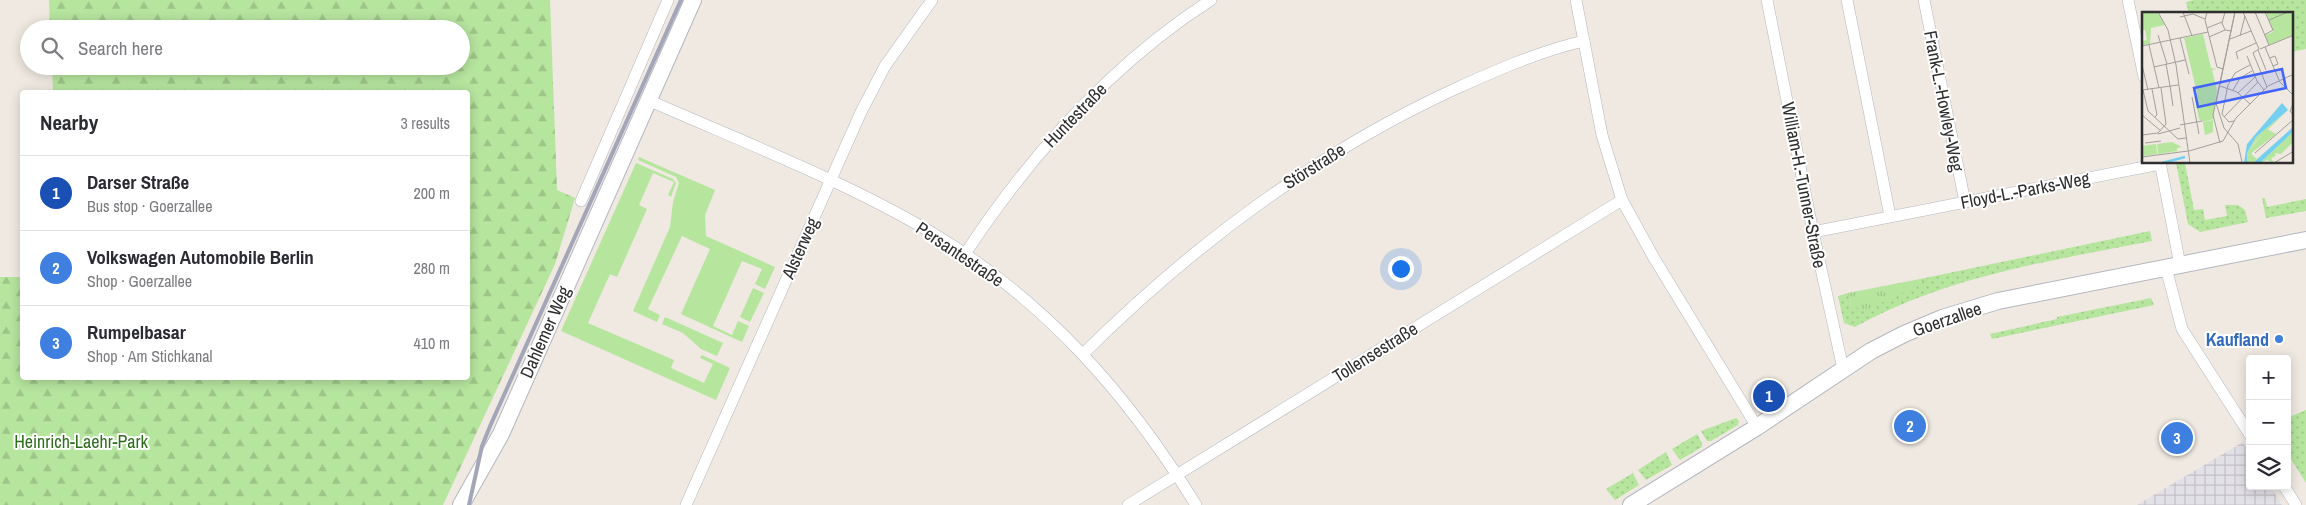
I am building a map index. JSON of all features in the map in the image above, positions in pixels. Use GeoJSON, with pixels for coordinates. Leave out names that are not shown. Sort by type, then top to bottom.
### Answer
{"type":"FeatureCollection","features":[{"type":"Feature","properties":{"kind":"main road","name":"Dahlemer Weg"},"geometry":{"type":"LineString","coordinates":[[461,505],[501,434],[693,0]]}},
{"type":"Feature","properties":{"kind":"main road","name":"Goerzallee"},"geometry":{"type":"LineString","coordinates":[[1631,505],[1757,427],[1843,369],[1904,334],[1998,301],[2306,240]]}},
{"type":"Feature","properties":{"kind":"street"},"geometry":{"type":"LineString","coordinates":[[581,200],[668,0]]}},
{"type":"Feature","properties":{"kind":"street","name":"Alsterweg"},"geometry":{"type":"LineString","coordinates":[[686,505],[829,181],[885,66],[932,0]]}},
{"type":"Feature","properties":{"kind":"street","name":"Huntestraße"},"geometry":{"type":"LineString","coordinates":[[965,254],[1031,162],[1072,116],[1144,49],[1211,0]]}},
{"type":"Feature","properties":{"kind":"street"},"geometry":{"type":"LineString","coordinates":[[1576,0],[1602,135],[1622,200],[1654,258],[1757,427]]}},
{"type":"Feature","properties":{"kind":"street","name":"William-H.-Tunner-Straße"},"geometry":{"type":"LineString","coordinates":[[1767,0],[1813,232],[1843,369]]}},
{"type":"Feature","properties":{"kind":"street"},"geometry":{"type":"LineString","coordinates":[[1847,0],[1890,216]]}},
{"type":"Feature","properties":{"kind":"street","name":"Frank-L.-Howley-Weg"},"geometry":{"type":"LineString","coordinates":[[1924,0],[1965,202]]}},
{"type":"Feature","properties":{"kind":"street"},"geometry":{"type":"LineString","coordinates":[[2128,0],[2142,67]]}},
{"type":"Feature","properties":{"kind":"street","name":"Störstraße"},"geometry":{"type":"LineString","coordinates":[[1083,354],[1151,288],[1212,237],[1271,193],[1335,152],[1408,112],[1465,84],[1545,52],[1584,40]]}},
{"type":"Feature","properties":{"kind":"street"},"geometry":{"type":"LineString","coordinates":[[642,58],[663,67]]}},
{"type":"Feature","properties":{"kind":"street","name":"Persantestraße"},"geometry":{"type":"LineString","coordinates":[[648,100],[899,214],[965,254],[1017,293],[1083,354],[1133,411],[1196,505]]}},
{"type":"Feature","properties":{"kind":"street"},"geometry":{"type":"LineString","coordinates":[[603,148],[623,157]]}},
{"type":"Feature","properties":{"kind":"street","name":"Floyd-L.-Parks-Weg"},"geometry":{"type":"LineString","coordinates":[[1813,232],[2155,164]]}},
{"type":"Feature","properties":{"kind":"street"},"geometry":{"type":"LineString","coordinates":[[2160,164],[2182,329],[2246,429]]}},
{"type":"Feature","properties":{"kind":"street","name":"Tollensestraße"},"geometry":{"type":"LineString","coordinates":[[1128,505],[1622,200]]}},
{"type":"Feature","properties":{"kind":"street"},"geometry":{"type":"LineString","coordinates":[[2287,490],[2296,505]]}},
{"type":"Feature","properties":{"kind":"shaded area"},"geometry":{"type":"Polygon","coordinates":[[[2243,442],[2246,447],[2246,490],[2273,490],[2282,505],[2137,505],[2243,442]]]}},
{"type":"Feature","properties":{"kind":"green space","name":"Heinrich-Laehr-Park"},"geometry":{"type":"Polygon","coordinates":[[[49,0],[550,0],[557,190],[575,198],[555,264],[443,505],[0,505],[0,277],[20,277],[20,380],[470,380],[470,90],[53,90],[52,75],[470,75],[470,20],[50,20],[49,0]]]}},
{"type":"Feature","properties":{"kind":"green space"},"geometry":{"type":"Polygon","coordinates":[[[2194,0],[2306,0],[2306,49],[2294,52],[2294,12],[2188,12],[2186,2],[2194,0]]]}},
{"type":"Feature","properties":{"kind":"green space"},"geometry":{"type":"Polygon","coordinates":[[[639,157],[715,190],[705,215],[706,236],[775,267],[765,289],[755,284],[762,269],[742,261],[713,326],[732,335],[738,321],[749,326],[742,342],[681,314],[710,249],[682,236],[648,309],[660,315],[657,322],[633,311],[670,227],[673,202],[679,183],[676,177],[638,160],[639,157]]]}},
{"type":"Feature","properties":{"kind":"green space"},"geometry":{"type":"Polygon","coordinates":[[[636,163],[673,179],[676,183],[671,197],[668,195],[674,182],[653,173],[639,205],[647,209],[617,277],[610,274],[588,323],[674,360],[671,368],[704,383],[713,364],[700,358],[702,355],[730,368],[716,400],[561,331],[636,163]]]}},
{"type":"Feature","properties":{"kind":"green space"},"geometry":{"type":"Polygon","coordinates":[[[2176,164],[2185,164],[2194,210],[2203,209],[2205,220],[2227,216],[2225,205],[2238,205],[2245,210],[2248,222],[2200,232],[2188,224],[2176,164]]]}},
{"type":"Feature","properties":{"kind":"green space"},"geometry":{"type":"Polygon","coordinates":[[[2262,198],[2265,198],[2267,207],[2306,199],[2306,211],[2266,218],[2262,198]]]}},
{"type":"Feature","properties":{"kind":"green space"},"geometry":{"type":"Polygon","coordinates":[[[2150,231],[2152,241],[1999,272],[1926,295],[1890,309],[1855,327],[1844,323],[1838,296],[1848,293],[1851,306],[1925,282],[1925,278],[2150,231]]]}},
{"type":"Feature","properties":{"kind":"green space"},"geometry":{"type":"Polygon","coordinates":[[[1925,278],[1926,282],[1866,310],[1851,306],[1848,293],[1925,278]]]}},
{"type":"Feature","properties":{"kind":"green space"},"geometry":{"type":"Polygon","coordinates":[[[753,288],[764,293],[750,322],[740,317],[753,288]]]}},
{"type":"Feature","properties":{"kind":"green space"},"geometry":{"type":"Polygon","coordinates":[[[2151,298],[2154,305],[1992,339],[1990,334],[2057,319],[2057,317],[2151,298]]]}},
{"type":"Feature","properties":{"kind":"green space"},"geometry":{"type":"Polygon","coordinates":[[[665,317],[723,343],[717,356],[701,349],[683,333],[662,324],[665,317]]]}},
{"type":"Feature","properties":{"kind":"green space"},"geometry":{"type":"Polygon","coordinates":[[[2306,410],[2306,483],[2291,459],[2291,416],[2306,410]]]}},
{"type":"Feature","properties":{"kind":"green space"},"geometry":{"type":"Polygon","coordinates":[[[1736,418],[1739,421],[1738,425],[1711,441],[1707,441],[1701,431],[1736,418]]]}},
{"type":"Feature","properties":{"kind":"green space"},"geometry":{"type":"Polygon","coordinates":[[[1697,434],[1702,447],[1680,460],[1672,449],[1697,434]]]}},
{"type":"Feature","properties":{"kind":"green space"},"geometry":{"type":"Polygon","coordinates":[[[1666,452],[1672,465],[1646,480],[1638,470],[1666,452]]]}},
{"type":"Feature","properties":{"kind":"green space"},"geometry":{"type":"Polygon","coordinates":[[[1633,473],[1639,485],[1615,500],[1606,489],[1633,473]]]}},
{"type":"Feature","properties":{"kind":"railway"},"geometry":{"type":"LineString","coordinates":[[469,505],[482,446],[491,424],[681,0]]}},
{"type":"Feature","properties":{"kind":"place","name":"Kaufland"},"geometry":{"type":"Point","coordinates":[2279,339]}},
{"type":"Feature","properties":{"kind":"place","name":"Darser Straße"},"geometry":{"type":"Point","coordinates":[1769,396]}},
{"type":"Feature","properties":{"kind":"place","name":"Volkswagen Automobile Berlin"},"geometry":{"type":"Point","coordinates":[1910,426]}},
{"type":"Feature","properties":{"kind":"place","name":"Rumpelbasar"},"geometry":{"type":"Point","coordinates":[2177,438]}}]}
